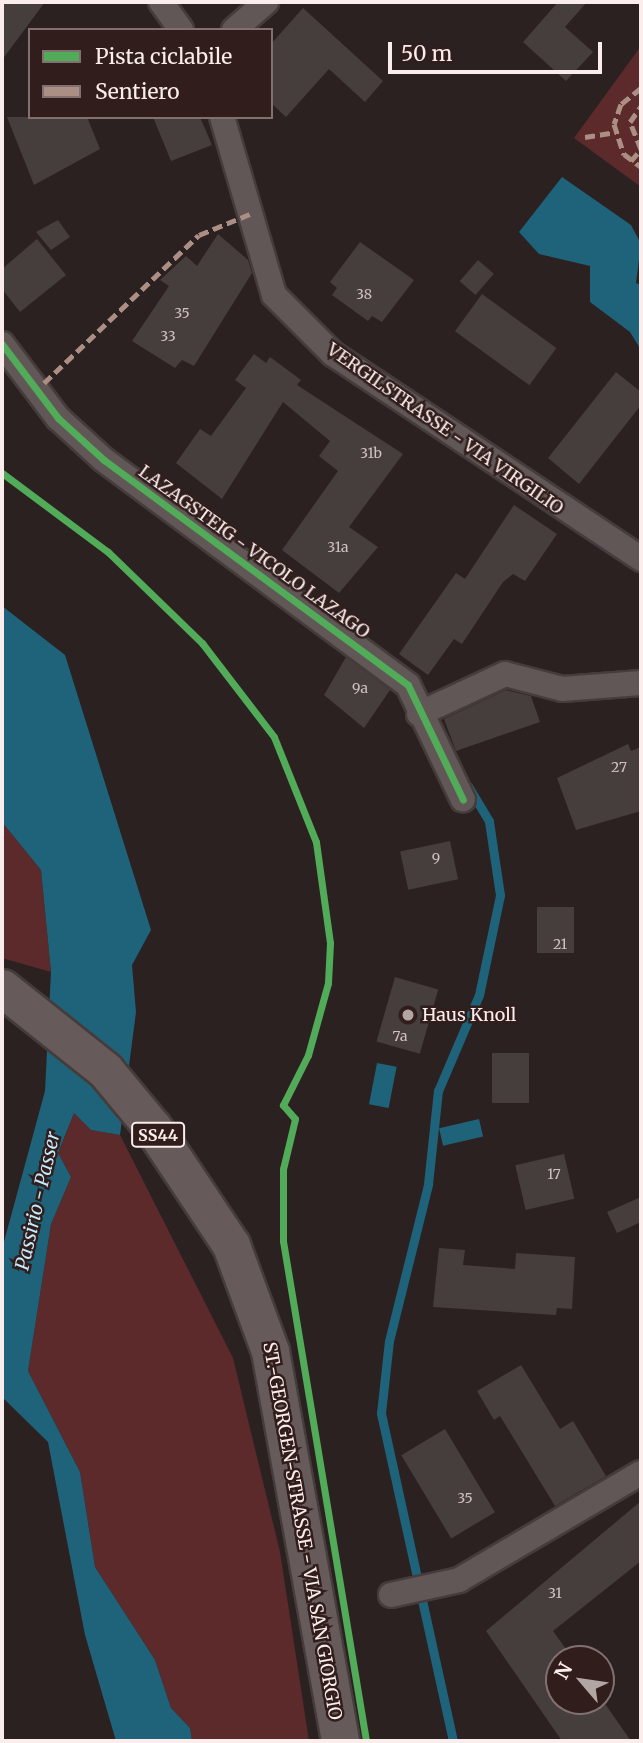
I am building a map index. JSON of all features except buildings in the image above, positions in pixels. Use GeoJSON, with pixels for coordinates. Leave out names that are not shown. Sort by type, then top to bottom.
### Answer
{"type":"FeatureCollection","features":[{"type":"Feature","properties":{"kind":"main road","name":"ST.-GEORGEN-STRASSE - VIA SAN GIORGIO"},"geometry":{"type":"LineString","coordinates":[[2,988],[105,1070],[153,1128],[231,1245],[262,1322],[340,1741]]}},
{"type":"Feature","properties":{"kind":"street"},"geometry":{"type":"LineString","coordinates":[[161,2],[180,28]]}},
{"type":"Feature","properties":{"kind":"street"},"geometry":{"type":"LineString","coordinates":[[236,28],[266,2]]}},
{"type":"Feature","properties":{"kind":"street","name":"VERGILSTRASSE - VIA VIRGILIO"},"geometry":{"type":"LineString","coordinates":[[223,119],[274,295],[333,354],[641,559]]}},
{"type":"Feature","properties":{"kind":"street","name":"LAZAGSTEIG - VICOLO LAZAGO"},"geometry":{"type":"LineString","coordinates":[[2,344],[58,418],[104,460],[408,685],[419,714],[463,800]]}},
{"type":"Feature","properties":{"kind":"street"},"geometry":{"type":"LineString","coordinates":[[419,714],[505,674],[562,689],[641,683]]}},
{"type":"Feature","properties":{"kind":"street"},"geometry":{"type":"LineString","coordinates":[[391,1595],[459,1580],[641,1473]]}},
{"type":"Feature","properties":{"kind":"shaded area"},"geometry":{"type":"Polygon","coordinates":[[[641,46],[641,187],[574,138],[641,46]]]}},
{"type":"Feature","properties":{"kind":"shaded area"},"geometry":{"type":"Polygon","coordinates":[[[2,822],[41,870],[51,972],[2,958],[2,822]]]}},
{"type":"Feature","properties":{"kind":"shaded area"},"geometry":{"type":"Polygon","coordinates":[[[74,1113],[91,1130],[120,1135],[233,1358],[280,1552],[309,1741],[192,1741],[190,1728],[171,1708],[155,1660],[95,1567],[80,1472],[28,1371],[51,1224],[71,1177],[58,1153],[74,1113]]]}},
{"type":"Feature","properties":{"kind":"water"},"geometry":{"type":"Polygon","coordinates":[[[562,177],[631,225],[641,244],[636,283],[641,285],[641,350],[630,332],[590,302],[590,266],[539,254],[519,232],[562,177]]]}},
{"type":"Feature","properties":{"kind":"water","name":"Passirio - Passer"},"geometry":{"type":"Polygon","coordinates":[[[2,606],[65,655],[151,930],[132,965],[136,1012],[120,1135],[91,1130],[74,1113],[58,1153],[71,1177],[51,1224],[28,1371],[80,1472],[95,1567],[155,1660],[171,1708],[190,1728],[192,1741],[116,1741],[85,1635],[48,1442],[2,1397],[2,1249],[45,1091],[51,972],[41,870],[2,822],[2,606]]]}},
{"type":"Feature","properties":{"kind":"water"},"geometry":{"type":"Polygon","coordinates":[[[377,1063],[397,1067],[389,1108],[369,1104],[377,1063]]]}},
{"type":"Feature","properties":{"kind":"water"},"geometry":{"type":"Polygon","coordinates":[[[479,1119],[483,1137],[443,1146],[439,1128],[479,1119]]]}},
{"type":"Feature","properties":{"kind":"waterway"},"geometry":{"type":"LineString","coordinates":[[453,1741],[381,1413],[389,1341],[428,1184],[438,1091],[479,995],[500,895],[489,821],[468,786]]}},
{"type":"Feature","properties":{"kind":"marked path"},"geometry":{"type":"LineString","coordinates":[[641,88],[621,104],[614,124],[624,154],[641,167]]}},
{"type":"Feature","properties":{"kind":"marked path"},"geometry":{"type":"LineString","coordinates":[[631,161],[641,149],[630,122],[641,106]]}},
{"type":"Feature","properties":{"kind":"marked path"},"geometry":{"type":"LineString","coordinates":[[585,137],[615,132]]}},
{"type":"Feature","properties":{"kind":"marked path"},"geometry":{"type":"LineString","coordinates":[[44,383],[199,235],[250,214]]}},
{"type":"Feature","properties":{"kind":"cycle path"},"geometry":{"type":"LineString","coordinates":[[2,344],[58,418],[104,460],[408,685],[463,800]]}},
{"type":"Feature","properties":{"kind":"cycle path"},"geometry":{"type":"LineString","coordinates":[[2,473],[108,552],[202,643],[274,737],[316,842],[330,943],[328,983],[308,1055],[283,1105],[295,1119],[283,1169],[283,1241],[366,1741]]}},
{"type":"Feature","properties":{"kind":"place","name":"Haus Knoll"},"geometry":{"type":"Point","coordinates":[408,1015]}}]}
